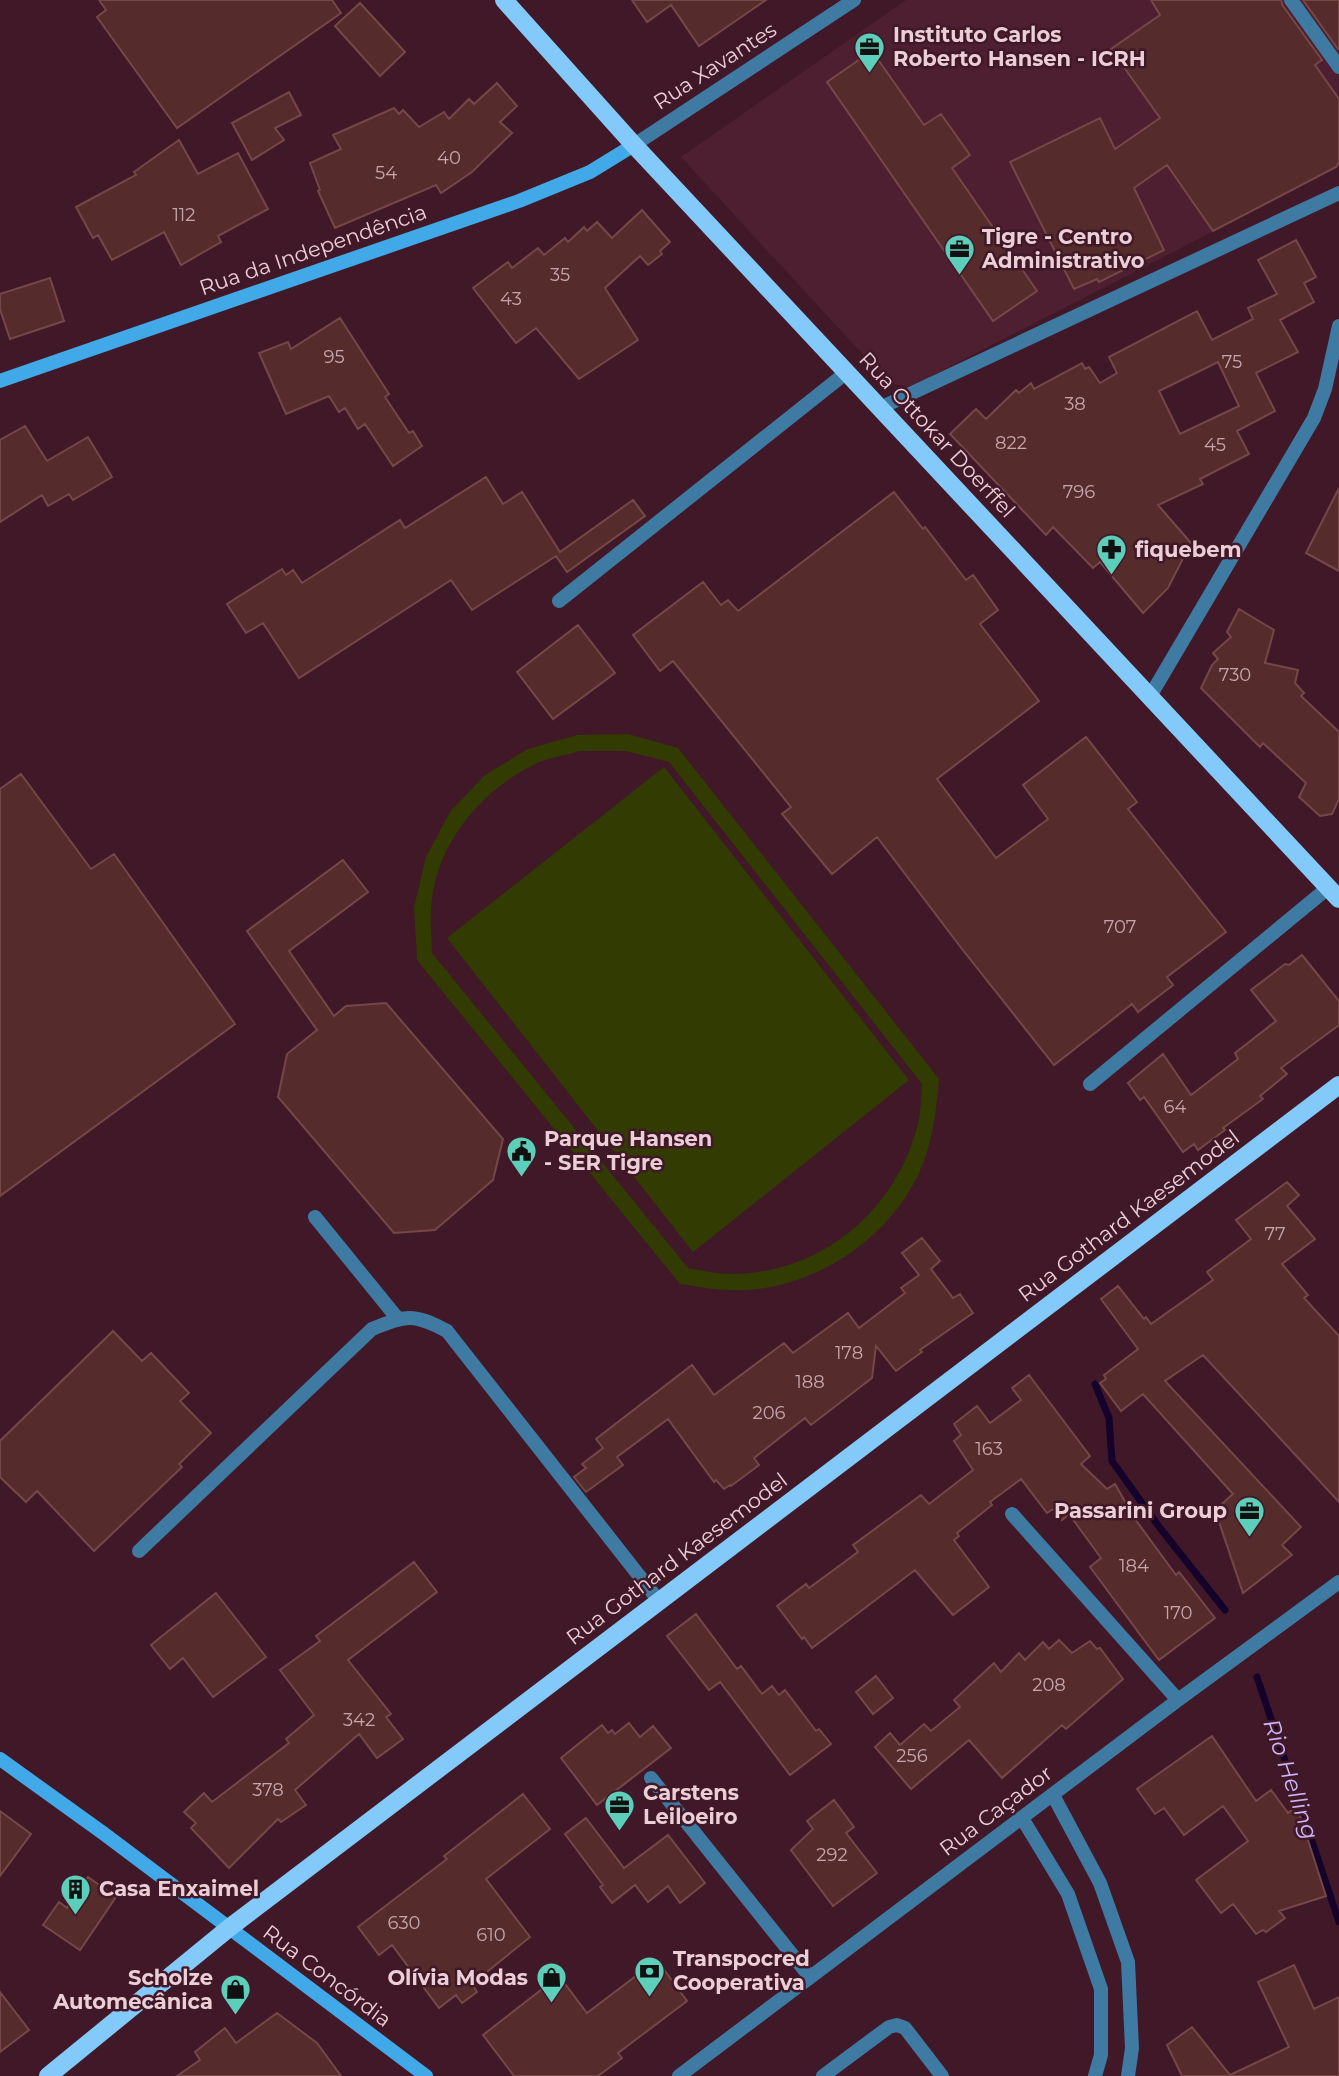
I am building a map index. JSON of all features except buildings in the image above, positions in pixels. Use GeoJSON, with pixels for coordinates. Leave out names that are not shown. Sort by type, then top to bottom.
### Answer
{"type":"FeatureCollection","features":[{"type":"Feature","properties":{"kind":"main road","name":"Rua Ottokar Doerffel"},"geometry":{"type":"LineString","coordinates":[[505,0],[634,145],[1334,893]]}},
{"type":"Feature","properties":{"kind":"main road","name":"Rua Gothard Kaesemodel"},"geometry":{"type":"LineString","coordinates":[[53,2074],[229,1928],[1339,1085]]}},
{"type":"Feature","properties":{"kind":"street","name":"Rua Xavantes"},"geometry":{"type":"LineString","coordinates":[[634,145],[854,0]]}},
{"type":"Feature","properties":{"kind":"street"},"geometry":{"type":"LineString","coordinates":[[1291,0],[1339,67]]}},
{"type":"Feature","properties":{"kind":"street","name":"Rua da Independência"},"geometry":{"type":"LineString","coordinates":[[0,381],[562,185],[590,172],[634,145]]}},
{"type":"Feature","properties":{"kind":"street"},"geometry":{"type":"LineString","coordinates":[[880,408],[1339,193]]}},
{"type":"Feature","properties":{"kind":"street"},"geometry":{"type":"LineString","coordinates":[[1149,698],[1314,418],[1325,389],[1339,326]]}},
{"type":"Feature","properties":{"kind":"street"},"geometry":{"type":"LineString","coordinates":[[559,601],[847,372]]}},
{"type":"Feature","properties":{"kind":"street"},"geometry":{"type":"LineString","coordinates":[[1090,1084],[1334,893]]}},
{"type":"Feature","properties":{"kind":"street"},"geometry":{"type":"LineString","coordinates":[[315,1217],[398,1319]]}},
{"type":"Feature","properties":{"kind":"street"},"geometry":{"type":"LineString","coordinates":[[139,1551],[372,1329],[398,1319],[423,1318],[447,1331],[659,1601]]}},
{"type":"Feature","properties":{"kind":"street"},"geometry":{"type":"LineString","coordinates":[[1012,1514],[1178,1700]]}},
{"type":"Feature","properties":{"kind":"street","name":"Rua Caçador"},"geometry":{"type":"LineString","coordinates":[[679,2076],[1339,1582]]}},
{"type":"Feature","properties":{"kind":"street","name":"Rua Concórdia"},"geometry":{"type":"LineString","coordinates":[[0,1759],[103,1833],[426,2076]]}},
{"type":"Feature","properties":{"kind":"street"},"geometry":{"type":"LineString","coordinates":[[651,1778],[810,1978]]}},
{"type":"Feature","properties":{"kind":"street"},"geometry":{"type":"LineString","coordinates":[[1053,1795],[1100,1883],[1128,1962],[1132,2048],[1128,2076]]}},
{"type":"Feature","properties":{"kind":"street"},"geometry":{"type":"LineString","coordinates":[[1022,1818],[1068,1894],[1101,1989],[1101,2055],[1095,2076]]}},
{"type":"Feature","properties":{"kind":"street"},"geometry":{"type":"LineString","coordinates":[[823,2076],[888,2027],[897,2025],[905,2028],[940,2075]]}},
{"type":"Feature","properties":{"kind":"shaded area","name":"Tigre - Centro Administrativo"},"geometry":{"type":"Polygon","coordinates":[[[906,0],[1339,0],[1339,167],[910,387],[889,383],[681,157],[906,0]]]}},
{"type":"Feature","properties":{"kind":"green space"},"geometry":{"type":"Polygon","coordinates":[[[628,734],[678,748],[939,1079],[928,1150],[905,1199],[865,1242],[840,1260],[814,1273],[757,1289],[722,1290],[680,1284],[417,960],[414,907],[426,857],[450,812],[485,775],[528,749],[577,735],[628,734]],[[579,751],[538,763],[513,777],[477,807],[462,824],[440,865],[431,910],[432,953],[688,1268],[731,1274],[764,1271],[795,1263],[823,1250],[849,1232],[872,1211],[891,1186],[906,1158],[917,1127],[922,1084],[669,762],[626,751],[579,751]]]}},
{"type":"Feature","properties":{"kind":"green space"},"geometry":{"type":"Polygon","coordinates":[[[664,767],[909,1080],[693,1252],[447,938],[664,767]]]}},
{"type":"Feature","properties":{"kind":"waterway","name":"Rio Helling"},"geometry":{"type":"LineString","coordinates":[[1095,1384],[1109,1418],[1112,1461],[1160,1528],[1225,1610]]}},
{"type":"Feature","properties":{"kind":"waterway","name":"Rio Helling"},"geometry":{"type":"LineString","coordinates":[[1257,1677],[1339,1922]]}},
{"type":"Feature","properties":{"kind":"place","name":"Instituto Carlos Roberto Hansen - ICRH"},"geometry":{"type":"Point","coordinates":[870,74]}},
{"type":"Feature","properties":{"kind":"place","name":"Tigre - Centro Administrativo"},"geometry":{"type":"Point","coordinates":[959,276]}},
{"type":"Feature","properties":{"kind":"place","name":"fiquebem"},"geometry":{"type":"Point","coordinates":[1112,577]}},
{"type":"Feature","properties":{"kind":"place","name":"Parque Hansen - SER Tigre"},"geometry":{"type":"Point","coordinates":[521,1178]}},
{"type":"Feature","properties":{"kind":"place","name":"Passarini Group"},"geometry":{"type":"Point","coordinates":[1250,1538]}},
{"type":"Feature","properties":{"kind":"place","name":"Carstens Leiloeiro"},"geometry":{"type":"Point","coordinates":[620,1832]}},
{"type":"Feature","properties":{"kind":"place","name":"Casa Enxaimel"},"geometry":{"type":"Point","coordinates":[76,1916]}},
{"type":"Feature","properties":{"kind":"place","name":"Transpocred Cooperativa"},"geometry":{"type":"Point","coordinates":[650,1998]}},
{"type":"Feature","properties":{"kind":"place","name":"Olívia Modas"},"geometry":{"type":"Point","coordinates":[551,2005]}},
{"type":"Feature","properties":{"kind":"place","name":"Scholze Automecânica"},"geometry":{"type":"Point","coordinates":[236,2017]}}]}
